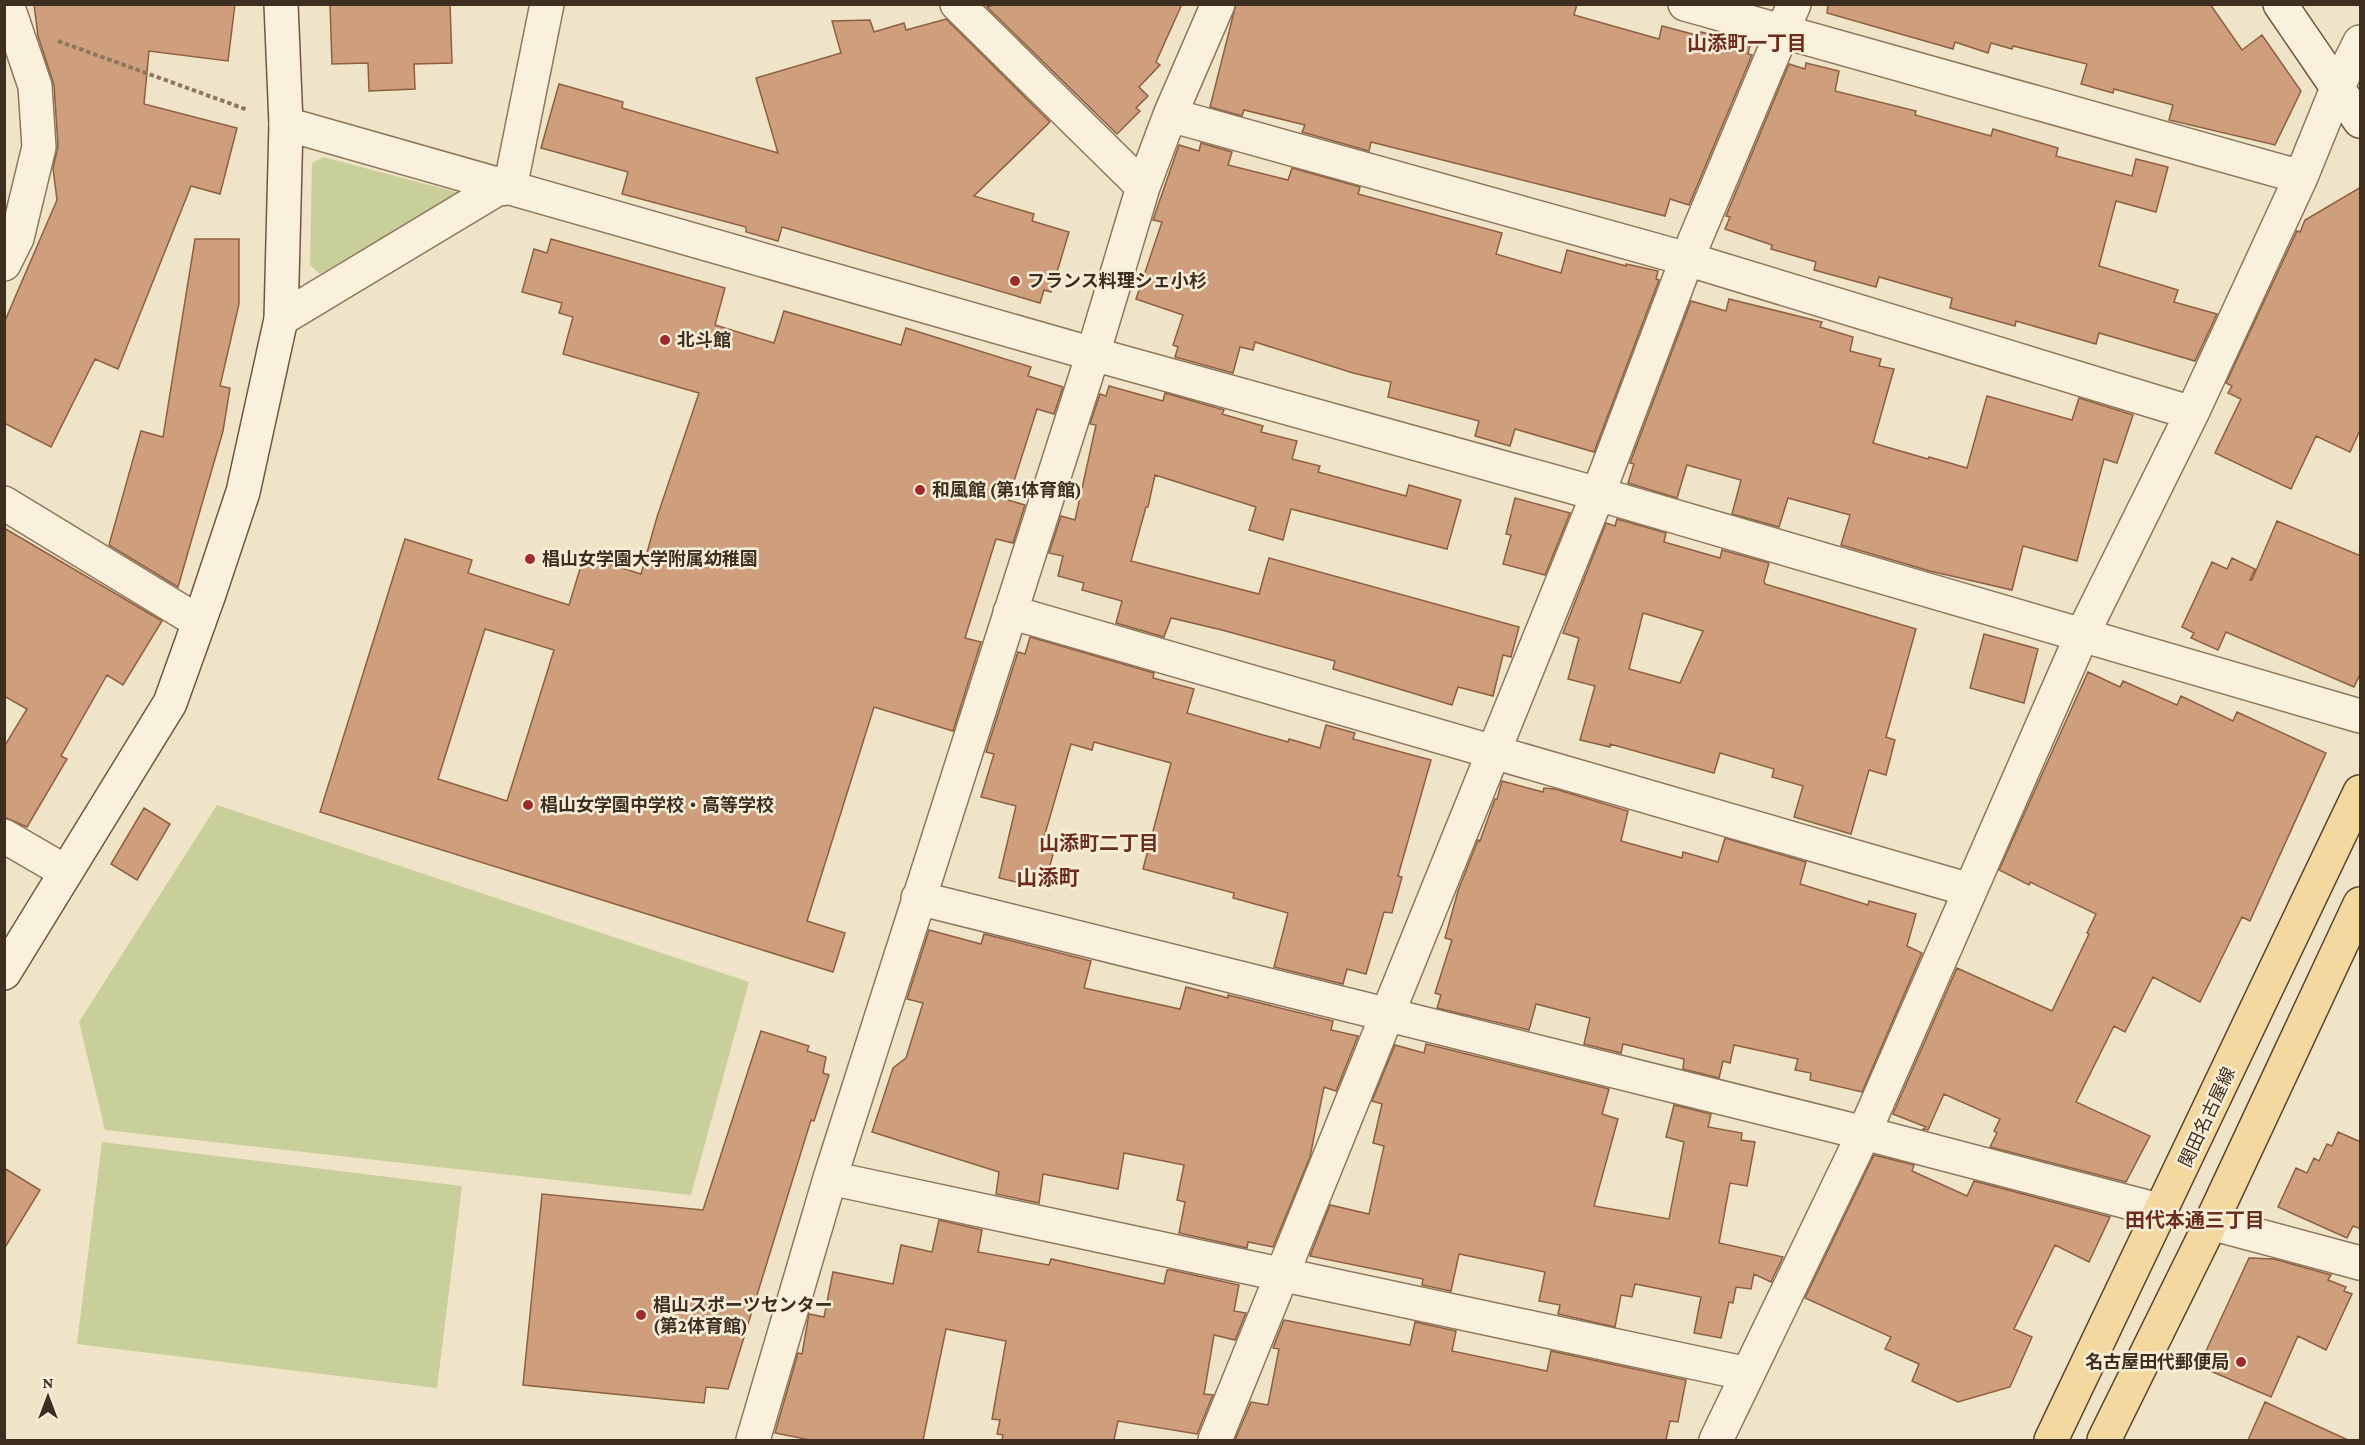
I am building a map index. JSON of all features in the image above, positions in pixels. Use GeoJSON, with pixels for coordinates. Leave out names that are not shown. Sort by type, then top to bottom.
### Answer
{"type":"FeatureCollection","features":[{"type":"Feature","properties":{"kind":"main road","name":"関田名古屋線"},"geometry":{"type":"LineString","coordinates":[[2051,1440],[2361,792]]}},
{"type":"Feature","properties":{"kind":"main road"},"geometry":{"type":"LineString","coordinates":[[2104,1440],[2211,1223],[2361,904]]}},
{"type":"Feature","properties":{"kind":"street"},"geometry":{"type":"LineString","coordinates":[[4,973],[170,702],[243,492],[281,319],[286,124],[281,4]]}},
{"type":"Feature","properties":{"kind":"street"},"geometry":{"type":"LineString","coordinates":[[510,188],[548,4]]}},
{"type":"Feature","properties":{"kind":"street"},"geometry":{"type":"LineString","coordinates":[[957,4],[1143,187]]}},
{"type":"Feature","properties":{"kind":"street"},"geometry":{"type":"LineString","coordinates":[[753,1440],[830,1178],[1093,354],[1143,187],[1170,115],[1218,4]]}},
{"type":"Feature","properties":{"kind":"street"},"geometry":{"type":"LineString","coordinates":[[1685,4],[1788,18],[2301,177]]}},
{"type":"Feature","properties":{"kind":"street"},"geometry":{"type":"LineString","coordinates":[[2280,4],[2361,121]]}},
{"type":"Feature","properties":{"kind":"street"},"geometry":{"type":"LineString","coordinates":[[4,264],[17,238],[39,147],[35,86],[8,18]]}},
{"type":"Feature","properties":{"kind":"street"},"geometry":{"type":"LineString","coordinates":[[1215,1440],[1598,494],[1688,259],[1788,18]]}},
{"type":"Feature","properties":{"kind":"street"},"geometry":{"type":"LineString","coordinates":[[1716,1440],[1864,1133],[2082,635],[2192,413],[2301,177],[2338,86],[2361,42]]}},
{"type":"Feature","properties":{"kind":"street"},"geometry":{"type":"LineString","coordinates":[[1170,115],[1688,259],[2192,413]]}},
{"type":"Feature","properties":{"kind":"street"},"geometry":{"type":"LineString","coordinates":[[286,124],[1093,354],[1598,494],[2361,716]]}},
{"type":"Feature","properties":{"kind":"street"},"geometry":{"type":"LineString","coordinates":[[281,319],[497,189],[510,188]]}},
{"type":"Feature","properties":{"kind":"street"},"geometry":{"type":"LineString","coordinates":[[4,503],[199,622]]}},
{"type":"Feature","properties":{"kind":"street"},"geometry":{"type":"LineString","coordinates":[[1010,612],[1970,890]]}},
{"type":"Feature","properties":{"kind":"street"},"geometry":{"type":"LineString","coordinates":[[4,836],[66,872]]}},
{"type":"Feature","properties":{"kind":"street"},"geometry":{"type":"LineString","coordinates":[[918,898],[1864,1133],[2162,1211]]}},
{"type":"Feature","properties":{"kind":"street"},"geometry":{"type":"LineString","coordinates":[[830,1178],[1748,1374]]}},
{"type":"Feature","properties":{"kind":"street"},"geometry":{"type":"LineString","coordinates":[[2211,1223],[2361,1263]]}},
{"type":"Feature","properties":{"kind":"path"},"geometry":{"type":"LineString","coordinates":[[8,18],[286,124]]}},
{"type":"Feature","properties":{"kind":"green space"},"geometry":{"type":"Polygon","coordinates":[[[323,157],[456,192],[452,197],[320,274],[310,265],[312,163],[323,157]]]}},
{"type":"Feature","properties":{"kind":"green space"},"geometry":{"type":"Polygon","coordinates":[[[217,805],[749,982],[691,1195],[105,1130],[79,1022],[217,805]]]}},
{"type":"Feature","properties":{"kind":"green space"},"geometry":{"type":"Polygon","coordinates":[[[102,1142],[462,1186],[437,1388],[77,1344],[102,1142]]]}},
{"type":"Feature","properties":{"kind":"building"},"geometry":{"type":"Polygon","coordinates":[[[34,4],[235,4],[228,61],[149,51],[144,104],[237,128],[220,194],[191,186],[118,369],[95,359],[51,447],[4,423],[4,323],[57,200],[53,168],[58,146],[54,85],[38,36],[34,4]]]}},
{"type":"Feature","properties":{"kind":"building"},"geometry":{"type":"Polygon","coordinates":[[[330,4],[450,4],[452,63],[414,64],[415,89],[369,91],[368,63],[332,64],[330,4]]]}},
{"type":"Feature","properties":{"kind":"building"},"geometry":{"type":"Polygon","coordinates":[[[997,4],[1182,4],[1156,62],[1160,65],[1139,87],[1148,96],[1136,108],[1140,111],[1117,134],[987,7],[997,4]]]}},
{"type":"Feature","properties":{"kind":"building"},"geometry":{"type":"Polygon","coordinates":[[[1236,4],[1577,4],[1574,15],[1659,39],[1662,26],[1700,36],[1701,32],[1750,45],[1748,54],[1752,55],[1689,205],[1670,199],[1665,216],[1371,142],[1369,151],[1302,132],[1305,125],[1244,110],[1242,116],[1210,107],[1236,4]]]}},
{"type":"Feature","properties":{"kind":"building"},"geometry":{"type":"Polygon","coordinates":[[[1828,4],[2210,4],[2242,50],[2262,35],[2301,91],[2275,145],[2169,120],[2173,105],[2114,89],[2113,93],[2081,84],[2087,64],[1991,43],[1988,53],[1955,42],[1953,49],[1827,13],[1828,4]]]}},
{"type":"Feature","properties":{"kind":"building"},"geometry":{"type":"Polygon","coordinates":[[[946,19],[1050,122],[974,196],[1034,214],[1032,221],[1069,232],[1051,292],[1044,290],[1040,303],[782,227],[778,241],[746,232],[746,227],[622,194],[628,172],[541,148],[559,84],[623,102],[622,108],[778,153],[756,78],[841,53],[832,21],[870,20],[874,32],[904,23],[906,30],[946,19]]]}},
{"type":"Feature","properties":{"kind":"building"},"geometry":{"type":"Polygon","coordinates":[[[1806,63],[1839,71],[1835,91],[1916,111],[1915,115],[1991,136],[1993,129],[2058,148],[2056,156],[2132,176],[2136,159],[2168,167],[2156,212],[2116,201],[2099,266],[2178,290],[2174,302],[2217,314],[2195,361],[2099,333],[2096,344],[2016,321],[2015,326],[1950,308],[1952,298],[1879,277],[1876,287],[1814,270],[1816,262],[1771,249],[1772,245],[1725,229],[1730,217],[1726,216],[1789,64],[1805,69],[1806,63]]]}},
{"type":"Feature","properties":{"kind":"building"},"geometry":{"type":"Polygon","coordinates":[[[1201,143],[1232,152],[1228,165],[1288,180],[1292,168],[1360,187],[1358,194],[1502,233],[1496,254],[1561,273],[1567,250],[1626,266],[1626,264],[1658,271],[1656,279],[1659,280],[1594,452],[1515,429],[1510,446],[1475,436],[1479,421],[1388,397],[1391,382],[1353,373],[1255,342],[1253,350],[1240,347],[1233,373],[1175,357],[1178,347],[1173,345],[1183,315],[1136,299],[1162,222],[1153,220],[1179,145],[1199,151],[1201,143]]]}},
{"type":"Feature","properties":{"kind":"building"},"geometry":{"type":"Polygon","coordinates":[[[2361,187],[2361,428],[2350,452],[2316,436],[2291,489],[2215,453],[2241,399],[2228,393],[2232,386],[2226,383],[2297,231],[2300,232],[2305,220],[2361,187]]]}},
{"type":"Feature","properties":{"kind":"building"},"geometry":{"type":"Polygon","coordinates":[[[195,239],[239,239],[239,304],[220,386],[230,388],[223,431],[178,587],[109,545],[141,431],[163,437],[195,239]]]}},
{"type":"Feature","properties":{"kind":"building"},"geometry":{"type":"Polygon","coordinates":[[[551,239],[725,288],[715,325],[774,343],[784,311],[901,345],[906,328],[1031,367],[1028,376],[1063,387],[1054,414],[1037,409],[1008,500],[1025,505],[1013,543],[996,539],[965,638],[981,642],[953,731],[874,707],[807,921],[845,933],[833,972],[320,812],[405,539],[472,560],[468,573],[569,605],[584,556],[641,574],[657,517],[699,393],[563,354],[573,317],[559,313],[562,303],[522,292],[534,249],[547,253],[551,239]],[[485,629],[438,779],[507,801],[554,650],[485,629]]]}},
{"type":"Feature","properties":{"kind":"building"},"geometry":{"type":"Polygon","coordinates":[[[1729,299],[1822,322],[1820,327],[1853,337],[1850,351],[1881,359],[1879,366],[1894,369],[1873,443],[1928,459],[1929,457],[1967,468],[1987,396],[2072,420],[2079,398],[2133,415],[2117,463],[2104,459],[2077,561],[2023,546],[2012,590],[1930,571],[1841,545],[1850,515],[1788,498],[1779,527],[1732,514],[1741,480],[1687,465],[1677,498],[1628,483],[1634,464],[1630,463],[1691,301],[1726,311],[1729,299]]]}},
{"type":"Feature","properties":{"kind":"building"},"geometry":{"type":"Polygon","coordinates":[[[1109,386],[1163,401],[1165,393],[1224,410],[1222,414],[1263,426],[1261,432],[1297,441],[1292,459],[1320,466],[1318,472],[1406,496],[1409,485],[1461,500],[1447,549],[1291,509],[1283,540],[1249,530],[1256,507],[1155,475],[1148,507],[1146,507],[1131,561],[1259,594],[1269,558],[1519,627],[1511,657],[1503,655],[1493,696],[1458,687],[1452,705],[1333,669],[1335,661],[1222,630],[1171,618],[1164,637],[1116,623],[1122,601],[1082,590],[1084,583],[1058,576],[1063,556],[1049,553],[1061,516],[1075,520],[1096,425],[1090,424],[1100,394],[1106,396],[1109,386]]]}},
{"type":"Feature","properties":{"kind":"building"},"geometry":{"type":"Polygon","coordinates":[[[1515,498],[1570,513],[1545,575],[1503,564],[1511,535],[1506,534],[1515,498]]]}},
{"type":"Feature","properties":{"kind":"building"},"geometry":{"type":"Polygon","coordinates":[[[1617,519],[1666,533],[1664,542],[1720,558],[1722,550],[1769,563],[1765,584],[1916,629],[1886,737],[1895,740],[1886,775],[1869,770],[1851,834],[1794,817],[1803,786],[1772,777],[1774,769],[1720,753],[1714,773],[1610,744],[1610,747],[1580,740],[1595,686],[1568,679],[1579,638],[1563,633],[1606,523],[1615,526],[1617,519]],[[1643,613],[1629,669],[1680,683],[1703,631],[1643,613]]]}},
{"type":"Feature","properties":{"kind":"building"},"geometry":{"type":"Polygon","coordinates":[[[2277,521],[2361,556],[2361,672],[2354,687],[2226,632],[2218,650],[2191,638],[2194,633],[2182,627],[2212,562],[2227,569],[2232,558],[2255,569],[2250,580],[2252,580],[2277,521]]]}},
{"type":"Feature","properties":{"kind":"building"},"geometry":{"type":"Polygon","coordinates":[[[4,528],[162,621],[123,685],[107,675],[61,756],[67,759],[27,827],[4,817],[4,747],[27,709],[4,696],[4,528]]]}},
{"type":"Feature","properties":{"kind":"building"},"geometry":{"type":"Polygon","coordinates":[[[1984,634],[2038,649],[2024,703],[1970,688],[1984,634]]]}},
{"type":"Feature","properties":{"kind":"building"},"geometry":{"type":"Polygon","coordinates":[[[1030,637],[1154,673],[1153,678],[1194,689],[1187,713],[1288,742],[1289,739],[1320,748],[1326,725],[1355,733],[1353,739],[1431,760],[1398,876],[1402,877],[1392,913],[1384,912],[1366,974],[1347,969],[1343,984],[1274,967],[1288,913],[1233,898],[1234,893],[1143,869],[1171,763],[1094,742],[1092,750],[1071,744],[1043,841],[1056,844],[1046,879],[1036,875],[1033,886],[999,878],[1016,806],[981,797],[994,754],[986,752],[1018,652],[1025,654],[1030,637]]]}},
{"type":"Feature","properties":{"kind":"building"},"geometry":{"type":"Polygon","coordinates":[[[2088,672],[2120,687],[2123,681],[2177,705],[2181,696],[2233,721],[2237,712],[2326,753],[2250,921],[2242,917],[2200,1002],[2153,977],[2125,1032],[2114,1026],[2076,1102],[2150,1136],[2126,1182],[1990,1147],[1997,1133],[1994,1131],[2000,1119],[1944,1094],[1928,1130],[1923,1129],[1926,1127],[1893,1114],[1957,968],[2052,1011],[2089,934],[2087,933],[2096,914],[2030,882],[2029,885],[1999,870],[2088,672]]]}},
{"type":"Feature","properties":{"kind":"building"},"geometry":{"type":"Polygon","coordinates":[[[1502,781],[1543,792],[1544,788],[1555,789],[1628,811],[1621,841],[1682,858],[1683,852],[1718,862],[1725,838],[1806,862],[1800,884],[1868,905],[1869,901],[1916,914],[1907,946],[1922,953],[1862,1092],[1810,1080],[1811,1073],[1795,1070],[1798,1059],[1734,1045],[1730,1063],[1723,1061],[1719,1078],[1683,1069],[1684,1059],[1623,1044],[1621,1053],[1584,1044],[1590,1018],[1536,1004],[1529,1030],[1437,1008],[1441,995],[1435,993],[1452,940],[1445,938],[1458,891],[1495,799],[1497,799],[1502,781]]]}},
{"type":"Feature","properties":{"kind":"building"},"geometry":{"type":"Polygon","coordinates":[[[144,808],[170,824],[137,880],[111,864],[144,808]]]}},
{"type":"Feature","properties":{"kind":"building"},"geometry":{"type":"Polygon","coordinates":[[[929,930],[981,944],[984,934],[1091,961],[1084,988],[1180,1009],[1186,987],[1333,1021],[1331,1030],[1358,1036],[1336,1091],[1324,1087],[1310,1157],[1273,1247],[1248,1242],[1247,1248],[1179,1233],[1185,1202],[1177,1200],[1184,1165],[1124,1153],[1118,1189],[1043,1174],[1039,1203],[996,1194],[999,1172],[872,1132],[893,1068],[906,1058],[923,1003],[907,999],[929,930]]]}},
{"type":"Feature","properties":{"kind":"building","name":"椙山スポーツセンター (第2体育館)"},"geometry":{"type":"Polygon","coordinates":[[[761,1031],[809,1046],[807,1051],[826,1057],[823,1073],[829,1075],[814,1121],[811,1120],[728,1389],[706,1387],[704,1403],[523,1385],[542,1194],[703,1210],[761,1031]]]}},
{"type":"Feature","properties":{"kind":"building"},"geometry":{"type":"Polygon","coordinates":[[[1426,1044],[1609,1089],[1602,1114],[1618,1119],[1594,1206],[1669,1219],[1684,1142],[1666,1137],[1674,1105],[1711,1114],[1708,1127],[1742,1133],[1741,1140],[1755,1142],[1747,1186],[1730,1183],[1719,1243],[1783,1257],[1771,1282],[1754,1274],[1751,1289],[1736,1287],[1733,1303],[1729,1302],[1721,1338],[1694,1333],[1701,1297],[1635,1284],[1632,1297],[1621,1295],[1615,1327],[1558,1314],[1560,1305],[1539,1301],[1545,1272],[1459,1254],[1451,1291],[1422,1285],[1423,1279],[1310,1256],[1330,1205],[1369,1214],[1384,1146],[1373,1143],[1382,1104],[1372,1101],[1395,1045],[1424,1053],[1426,1044]]]}},
{"type":"Feature","properties":{"kind":"building"},"geometry":{"type":"Polygon","coordinates":[[[2338,1132],[2361,1142],[2361,1229],[2353,1226],[2347,1238],[2278,1207],[2296,1168],[2307,1173],[2314,1158],[2319,1161],[2327,1144],[2332,1146],[2338,1132]]]}},
{"type":"Feature","properties":{"kind":"building"},"geometry":{"type":"Polygon","coordinates":[[[1874,1155],[1914,1165],[1912,1171],[1967,1196],[1974,1181],[2110,1217],[2089,1262],[2055,1245],[2014,1329],[2032,1337],[2010,1387],[1958,1402],[1912,1381],[1919,1364],[1885,1349],[1891,1337],[1805,1298],[1874,1155]]]}},
{"type":"Feature","properties":{"kind":"building"},"geometry":{"type":"Polygon","coordinates":[[[4,1168],[40,1190],[4,1249],[4,1168]]]}},
{"type":"Feature","properties":{"kind":"building"},"geometry":{"type":"Polygon","coordinates":[[[939,1220],[982,1230],[978,1252],[1049,1265],[1051,1259],[1164,1284],[1167,1270],[1171,1270],[1239,1285],[1234,1311],[1246,1313],[1235,1340],[1214,1335],[1204,1394],[1213,1395],[1197,1434],[1118,1421],[1114,1440],[1002,1440],[1003,1435],[997,1434],[1000,1420],[992,1419],[1006,1341],[946,1329],[923,1440],[810,1440],[775,1433],[798,1353],[802,1354],[809,1314],[824,1317],[833,1272],[893,1284],[901,1245],[932,1252],[939,1220]]]}},
{"type":"Feature","properties":{"kind":"building"},"geometry":{"type":"Polygon","coordinates":[[[2249,1258],[2274,1259],[2331,1275],[2328,1280],[2346,1287],[2344,1291],[2352,1294],[2326,1350],[2298,1336],[2271,1397],[2199,1366],[2249,1258]]]}},
{"type":"Feature","properties":{"kind":"building"},"geometry":{"type":"Polygon","coordinates":[[[1284,1320],[1410,1345],[1415,1322],[1456,1331],[1452,1351],[1547,1371],[1551,1351],[1686,1380],[1678,1422],[1670,1421],[1666,1440],[1235,1440],[1251,1402],[1268,1405],[1279,1349],[1273,1348],[1284,1320]]]}},
{"type":"Feature","properties":{"kind":"building"},"geometry":{"type":"Polygon","coordinates":[[[2265,1402],[2348,1440],[2248,1440],[2265,1402]]]}},
{"type":"Feature","properties":{"kind":"place","name":"フランス料理シェ小杉"},"geometry":{"type":"Point","coordinates":[1015,281]}},
{"type":"Feature","properties":{"kind":"place","name":"北斗館"},"geometry":{"type":"Point","coordinates":[665,340]}},
{"type":"Feature","properties":{"kind":"place","name":"和風館 (第1体育館)"},"geometry":{"type":"Point","coordinates":[920,490]}},
{"type":"Feature","properties":{"kind":"place","name":"椙山女学園大学附属幼稚園"},"geometry":{"type":"Point","coordinates":[530,559]}},
{"type":"Feature","properties":{"kind":"place","name":"椙山女学園中学校・高等学校"},"geometry":{"type":"Point","coordinates":[528,805]}},
{"type":"Feature","properties":{"kind":"place","name":"椙山スポーツセンター (第2体育館)"},"geometry":{"type":"Point","coordinates":[641,1315]}},
{"type":"Feature","properties":{"kind":"place","name":"名古屋田代郵便局"},"geometry":{"type":"Point","coordinates":[2241,1362]}},
{"type":"Feature","properties":{"kind":"district","name":"山添町一丁目"},"geometry":{"type":"Point","coordinates":[1747,43]}},
{"type":"Feature","properties":{"kind":"district","name":"山添町二丁目"},"geometry":{"type":"Point","coordinates":[1099,843]}},
{"type":"Feature","properties":{"kind":"district","name":"山添町"},"geometry":{"type":"Point","coordinates":[1048,878]}},
{"type":"Feature","properties":{"kind":"district","name":"田代本通三丁目"},"geometry":{"type":"Point","coordinates":[2195,1220]}}]}
